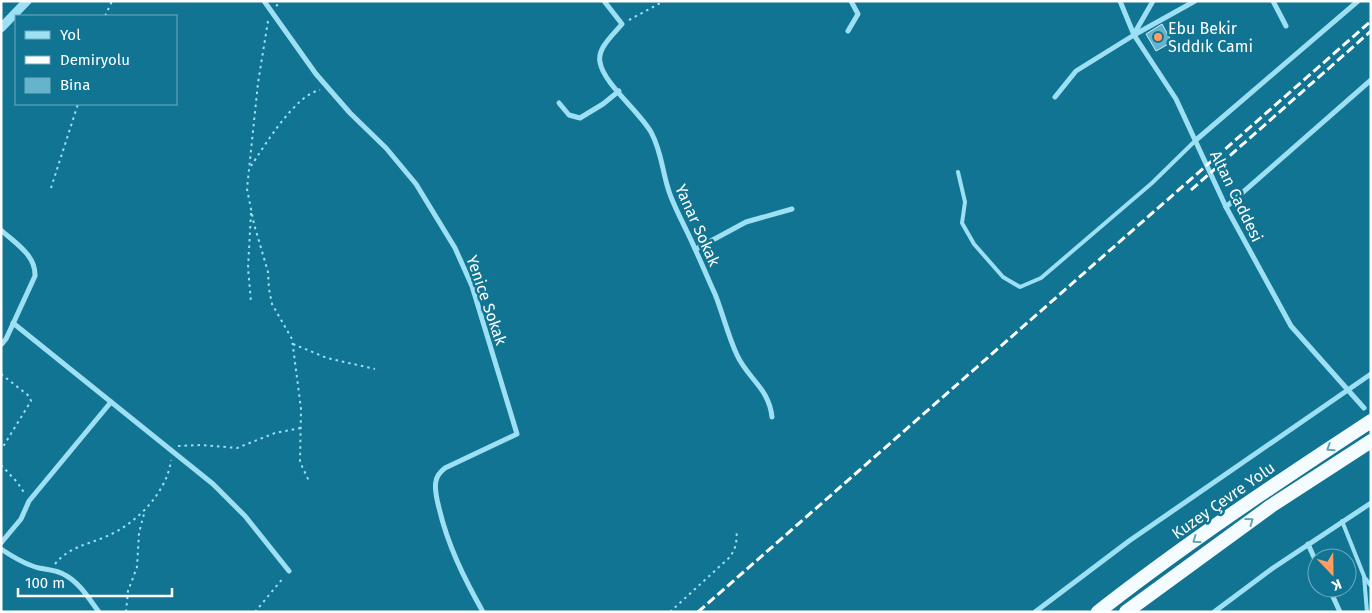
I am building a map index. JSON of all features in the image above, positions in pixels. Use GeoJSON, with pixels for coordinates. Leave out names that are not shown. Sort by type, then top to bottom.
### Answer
{"type":"FeatureCollection","features":[{"type":"Feature","properties":{"kind":"highway","name":"Kuzey Çevre Yolu"},"geometry":{"type":"LineString","coordinates":[[1098,612],[1262,492],[1371,421]]}},
{"type":"Feature","properties":{"kind":"highway","name":"Kuzey Çevre Yolu"},"geometry":{"type":"LineString","coordinates":[[1126,612],[1271,506],[1371,441]]}},
{"type":"Feature","properties":{"kind":"street"},"geometry":{"type":"LineString","coordinates":[[1,28],[27,1]]}},
{"type":"Feature","properties":{"kind":"street","name":"Yenice Sokak"},"geometry":{"type":"LineString","coordinates":[[264,1],[307,62],[330,90],[386,148],[416,184],[455,248],[472,286],[517,434],[445,468],[438,474],[436,483],[442,519],[451,549],[466,582],[483,612]]}},
{"type":"Feature","properties":{"kind":"street"},"geometry":{"type":"LineString","coordinates":[[604,1],[622,24]]}},
{"type":"Feature","properties":{"kind":"street"},"geometry":{"type":"LineString","coordinates":[[848,32],[858,14],[851,1]]}},
{"type":"Feature","properties":{"kind":"street","name":"Altan Caddesi"},"geometry":{"type":"LineString","coordinates":[[1120,1],[1134,35],[1176,99],[1226,206],[1291,326],[1364,408]]}},
{"type":"Feature","properties":{"kind":"street"},"geometry":{"type":"LineString","coordinates":[[1134,35],[1153,1]]}},
{"type":"Feature","properties":{"kind":"street"},"geometry":{"type":"LineString","coordinates":[[1055,97],[1076,71],[1134,35],[1196,1]]}},
{"type":"Feature","properties":{"kind":"street"},"geometry":{"type":"LineString","coordinates":[[1273,1],[1286,26]]}},
{"type":"Feature","properties":{"kind":"street"},"geometry":{"type":"LineString","coordinates":[[1196,140],[1358,1]]}},
{"type":"Feature","properties":{"kind":"street","name":"Yanar Sokak"},"geometry":{"type":"LineString","coordinates":[[622,24],[601,52],[599,60],[604,74],[645,123],[656,142],[671,197],[721,308],[738,356],[763,390],[770,404],[772,417]]}},
{"type":"Feature","properties":{"kind":"street"},"geometry":{"type":"LineString","coordinates":[[1226,206],[1371,80]]}},
{"type":"Feature","properties":{"kind":"street"},"geometry":{"type":"LineString","coordinates":[[559,103],[570,115],[580,118],[603,104],[618,91]]}},
{"type":"Feature","properties":{"kind":"street"},"geometry":{"type":"LineString","coordinates":[[696,249],[746,222],[792,209]]}},
{"type":"Feature","properties":{"kind":"street"},"geometry":{"type":"LineString","coordinates":[[1,230],[30,257],[35,270],[35,276],[1,345]]}},
{"type":"Feature","properties":{"kind":"street"},"geometry":{"type":"LineString","coordinates":[[13,324],[196,468],[230,500],[259,532],[289,572]]}},
{"type":"Feature","properties":{"kind":"street"},"geometry":{"type":"LineString","coordinates":[[1035,612],[1129,541],[1371,374]]}},
{"type":"Feature","properties":{"kind":"street"},"geometry":{"type":"LineString","coordinates":[[1,543],[21,519],[29,501],[111,402]]}},
{"type":"Feature","properties":{"kind":"street"},"geometry":{"type":"LineString","coordinates":[[1214,612],[1308,544],[1371,503]]}},
{"type":"Feature","properties":{"kind":"street"},"geometry":{"type":"LineString","coordinates":[[1308,544],[1310,548]]}},
{"type":"Feature","properties":{"kind":"street"},"geometry":{"type":"LineString","coordinates":[[1,549],[21,561],[39,568],[61,572],[73,581],[99,612]]}},
{"type":"Feature","properties":{"kind":"street"},"geometry":{"type":"LineString","coordinates":[[1334,598],[1340,612]]}},
{"type":"Feature","properties":{"kind":"lane"},"geometry":{"type":"LineString","coordinates":[[958,172],[966,202],[962,223],[974,244],[1003,277],[1020,287],[1041,278],[1152,183],[1196,140]]}},
{"type":"Feature","properties":{"kind":"lane"},"geometry":{"type":"LineString","coordinates":[[1342,521],[1364,576],[1371,586]]}},
{"type":"Feature","properties":{"kind":"lane"},"geometry":{"type":"LineString","coordinates":[[1364,576],[1367,612]]}},
{"type":"Feature","properties":{"kind":"path"},"geometry":{"type":"LineString","coordinates":[[105,15],[112,1]]}},
{"type":"Feature","properties":{"kind":"path"},"geometry":{"type":"LineString","coordinates":[[622,24],[664,1]]}},
{"type":"Feature","properties":{"kind":"path"},"geometry":{"type":"LineString","coordinates":[[271,11],[258,83],[250,168],[246,180],[246,189],[268,272],[268,289],[272,304],[293,344],[300,391],[300,462],[308,481]]}},
{"type":"Feature","properties":{"kind":"path"},"geometry":{"type":"LineString","coordinates":[[250,168],[273,134],[301,100],[314,91],[330,90]]}},
{"type":"Feature","properties":{"kind":"path"},"geometry":{"type":"LineString","coordinates":[[51,188],[78,105]]}},
{"type":"Feature","properties":{"kind":"path"},"geometry":{"type":"LineString","coordinates":[[251,211],[248,268],[251,302]]}},
{"type":"Feature","properties":{"kind":"path"},"geometry":{"type":"LineString","coordinates":[[293,344],[327,358],[374,369]]}},
{"type":"Feature","properties":{"kind":"path"},"geometry":{"type":"LineString","coordinates":[[1,374],[29,396],[31,401],[1,450]]}},
{"type":"Feature","properties":{"kind":"path"},"geometry":{"type":"LineString","coordinates":[[52,570],[61,557],[73,549],[117,531],[128,524],[145,508],[159,491],[166,476],[170,464],[170,448],[185,445],[237,448],[275,433],[301,428]]}},
{"type":"Feature","properties":{"kind":"path"},"geometry":{"type":"LineString","coordinates":[[1,465],[17,482],[29,501]]}},
{"type":"Feature","properties":{"kind":"path"},"geometry":{"type":"LineString","coordinates":[[126,612],[128,591],[137,567],[139,533],[145,508]]}},
{"type":"Feature","properties":{"kind":"path"},"geometry":{"type":"LineString","coordinates":[[670,612],[731,556],[736,545],[737,530]]}},
{"type":"Feature","properties":{"kind":"path"},"geometry":{"type":"LineString","coordinates":[[255,612],[289,572]]}},
{"type":"Feature","properties":{"kind":"building","name":"Ebu Bekir Sıddık Cami"},"geometry":{"type":"Polygon","coordinates":[[[1162,24],[1172,42],[1156,51],[1146,34],[1162,24]]]}},
{"type":"Feature","properties":{"kind":"railway"},"geometry":{"type":"LineString","coordinates":[[698,612],[1371,21]]}},
{"type":"Feature","properties":{"kind":"railway"},"geometry":{"type":"LineString","coordinates":[[1191,190],[1371,31]]}},
{"type":"Feature","properties":{"kind":"place","name":"Ebu Bekir Sıddık Cami"},"geometry":{"type":"Point","coordinates":[1158,37]}}]}
